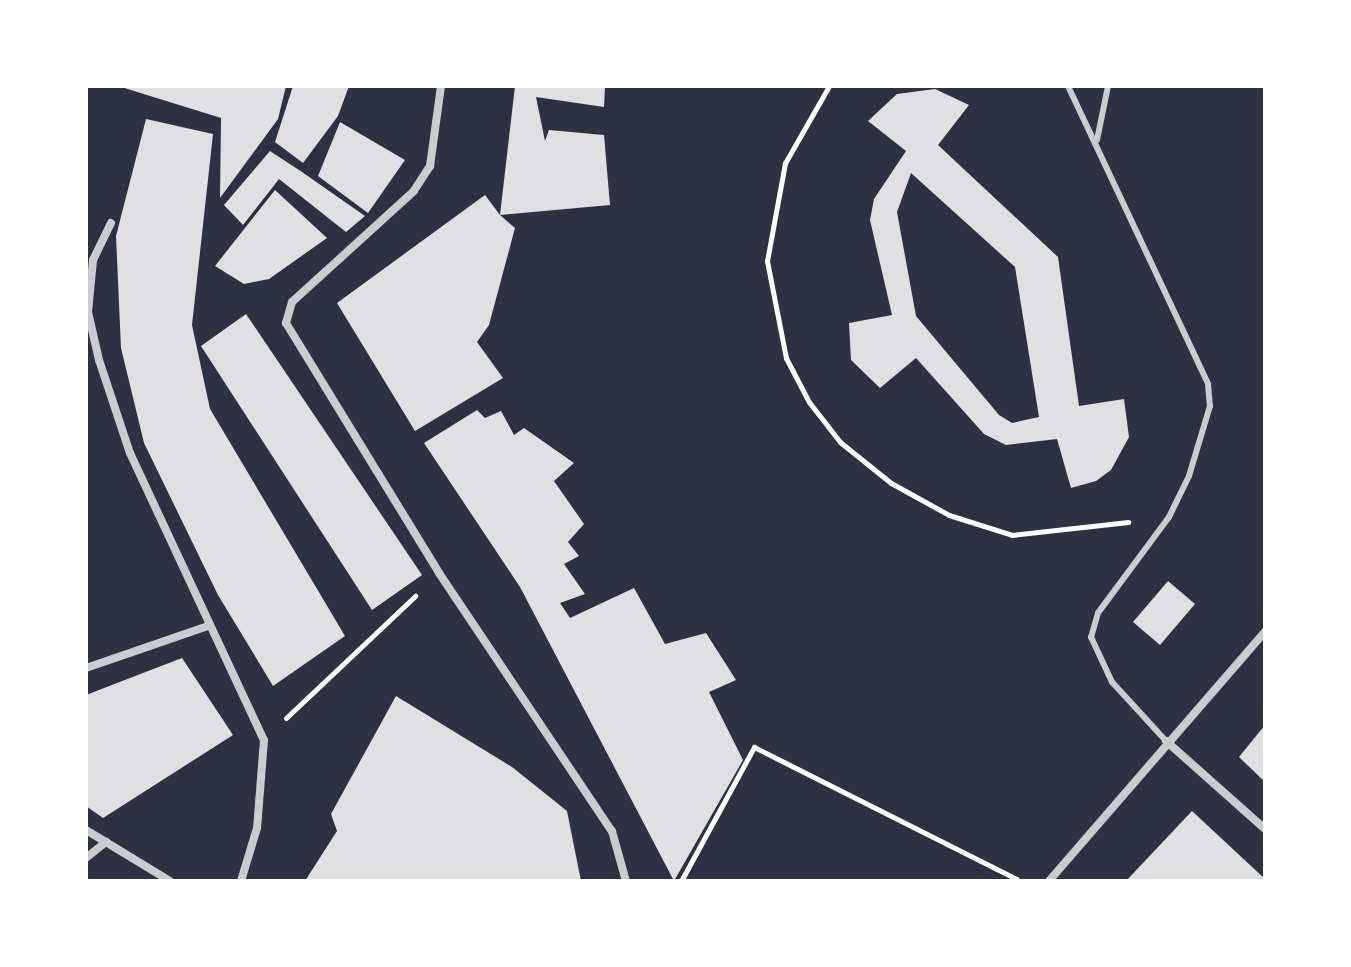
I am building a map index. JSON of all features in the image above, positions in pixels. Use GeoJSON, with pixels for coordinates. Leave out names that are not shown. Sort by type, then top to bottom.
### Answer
{"type":"FeatureCollection","features":[{"type":"Feature","properties":{"kind":"street"},"geometry":{"type":"LineString","coordinates":[[441,86],[430,166],[414,191],[292,302],[286,323],[293,340],[439,573],[612,831],[626,881]]}},
{"type":"Feature","properties":{"kind":"street"},"geometry":{"type":"LineString","coordinates":[[111,223],[93,260],[88,312],[99,360],[130,453],[208,626],[264,740],[257,828],[241,881]]}},
{"type":"Feature","properties":{"kind":"street"},"geometry":{"type":"LineString","coordinates":[[86,668],[208,626]]}},
{"type":"Feature","properties":{"kind":"street"},"geometry":{"type":"LineString","coordinates":[[1049,881],[1166,741],[1265,632]]}},
{"type":"Feature","properties":{"kind":"street"},"geometry":{"type":"LineString","coordinates":[[1166,741],[1265,829]]}},
{"type":"Feature","properties":{"kind":"street"},"geometry":{"type":"LineString","coordinates":[[86,830],[170,881]]}},
{"type":"Feature","properties":{"kind":"street"},"geometry":{"type":"LineString","coordinates":[[86,858],[106,842]]}},
{"type":"Feature","properties":{"kind":"lane"},"geometry":{"type":"LineString","coordinates":[[1068,86],[1097,140],[1208,384],[1200,446],[1169,517],[1098,613],[1091,637],[1122,695],[1166,741]]}},
{"type":"Feature","properties":{"kind":"lane"},"geometry":{"type":"LineString","coordinates":[[1097,140],[1108,86]]}},
{"type":"Feature","properties":{"kind":"path"},"geometry":{"type":"LineString","coordinates":[[829,86],[785,163],[767,261],[786,358],[840,442],[891,483],[949,515],[1012,535],[1169,517]]}},
{"type":"Feature","properties":{"kind":"path"},"geometry":{"type":"LineString","coordinates":[[264,740],[439,573]]}},
{"type":"Feature","properties":{"kind":"path"},"geometry":{"type":"LineString","coordinates":[[681,881],[754,747],[1022,881]]}},
{"type":"Feature","properties":{"kind":"building"},"geometry":{"type":"Polygon","coordinates":[[[118,86],[286,86],[278,119],[220,198],[221,118],[118,86]]]}},
{"type":"Feature","properties":{"kind":"building"},"geometry":{"type":"Polygon","coordinates":[[[293,86],[349,86],[338,116],[303,163],[275,142],[293,86]]]}},
{"type":"Feature","properties":{"kind":"building"},"geometry":{"type":"Polygon","coordinates":[[[515,86],[605,86],[604,107],[536,97],[545,141],[549,130],[604,135],[610,205],[500,215],[515,86]]]}},
{"type":"Feature","properties":{"kind":"building"},"geometry":{"type":"Polygon","coordinates":[[[935,89],[969,105],[938,145],[1058,257],[1079,406],[1124,399],[1129,437],[1111,470],[1096,481],[1071,488],[1057,439],[1006,445],[984,434],[916,358],[880,388],[851,360],[849,323],[892,315],[870,220],[874,199],[906,151],[868,121],[897,94],[935,89]],[[911,173],[897,212],[916,316],[999,415],[1012,423],[1039,417],[1015,267],[911,173]]]}},
{"type":"Feature","properties":{"kind":"building"},"geometry":{"type":"Polygon","coordinates":[[[146,119],[213,134],[192,325],[210,409],[345,636],[273,686],[218,595],[144,443],[121,348],[116,236],[146,119]]]}},
{"type":"Feature","properties":{"kind":"building"},"geometry":{"type":"Polygon","coordinates":[[[340,122],[405,160],[368,213],[318,176],[340,122]]]}},
{"type":"Feature","properties":{"kind":"building"},"geometry":{"type":"Polygon","coordinates":[[[270,151],[365,216],[346,232],[279,179],[243,225],[224,205],[270,151]]]}},
{"type":"Feature","properties":{"kind":"building"},"geometry":{"type":"Polygon","coordinates":[[[275,190],[327,238],[269,279],[244,284],[215,266],[275,190]]]}},
{"type":"Feature","properties":{"kind":"building"},"geometry":{"type":"Polygon","coordinates":[[[485,195],[515,228],[489,325],[477,342],[503,378],[415,431],[337,303],[485,195]]]}},
{"type":"Feature","properties":{"kind":"building"},"geometry":{"type":"Polygon","coordinates":[[[246,314],[422,575],[372,610],[201,346],[246,314]]]}},
{"type":"Feature","properties":{"kind":"building"},"geometry":{"type":"Polygon","coordinates":[[[477,410],[485,418],[501,411],[514,435],[524,428],[574,463],[554,481],[584,524],[568,542],[579,556],[564,564],[585,594],[560,603],[570,618],[634,588],[665,644],[706,633],[736,680],[709,692],[743,760],[674,881],[520,587],[424,443],[477,410]]]}},
{"type":"Feature","properties":{"kind":"building"},"geometry":{"type":"Polygon","coordinates":[[[1168,581],[1195,604],[1160,645],[1133,622],[1168,581]]]}},
{"type":"Feature","properties":{"kind":"building"},"geometry":{"type":"Polygon","coordinates":[[[182,658],[233,735],[103,818],[86,806],[86,695],[182,658]]]}},
{"type":"Feature","properties":{"kind":"building"},"geometry":{"type":"Polygon","coordinates":[[[396,696],[512,767],[567,811],[581,881],[305,881],[337,831],[331,814],[396,696]]]}},
{"type":"Feature","properties":{"kind":"building"},"geometry":{"type":"Polygon","coordinates":[[[1265,725],[1265,782],[1239,757],[1265,725]]]}},
{"type":"Feature","properties":{"kind":"building"},"geometry":{"type":"Polygon","coordinates":[[[1192,811],[1265,879],[1265,881],[1126,881],[1192,811]]]}}]}
